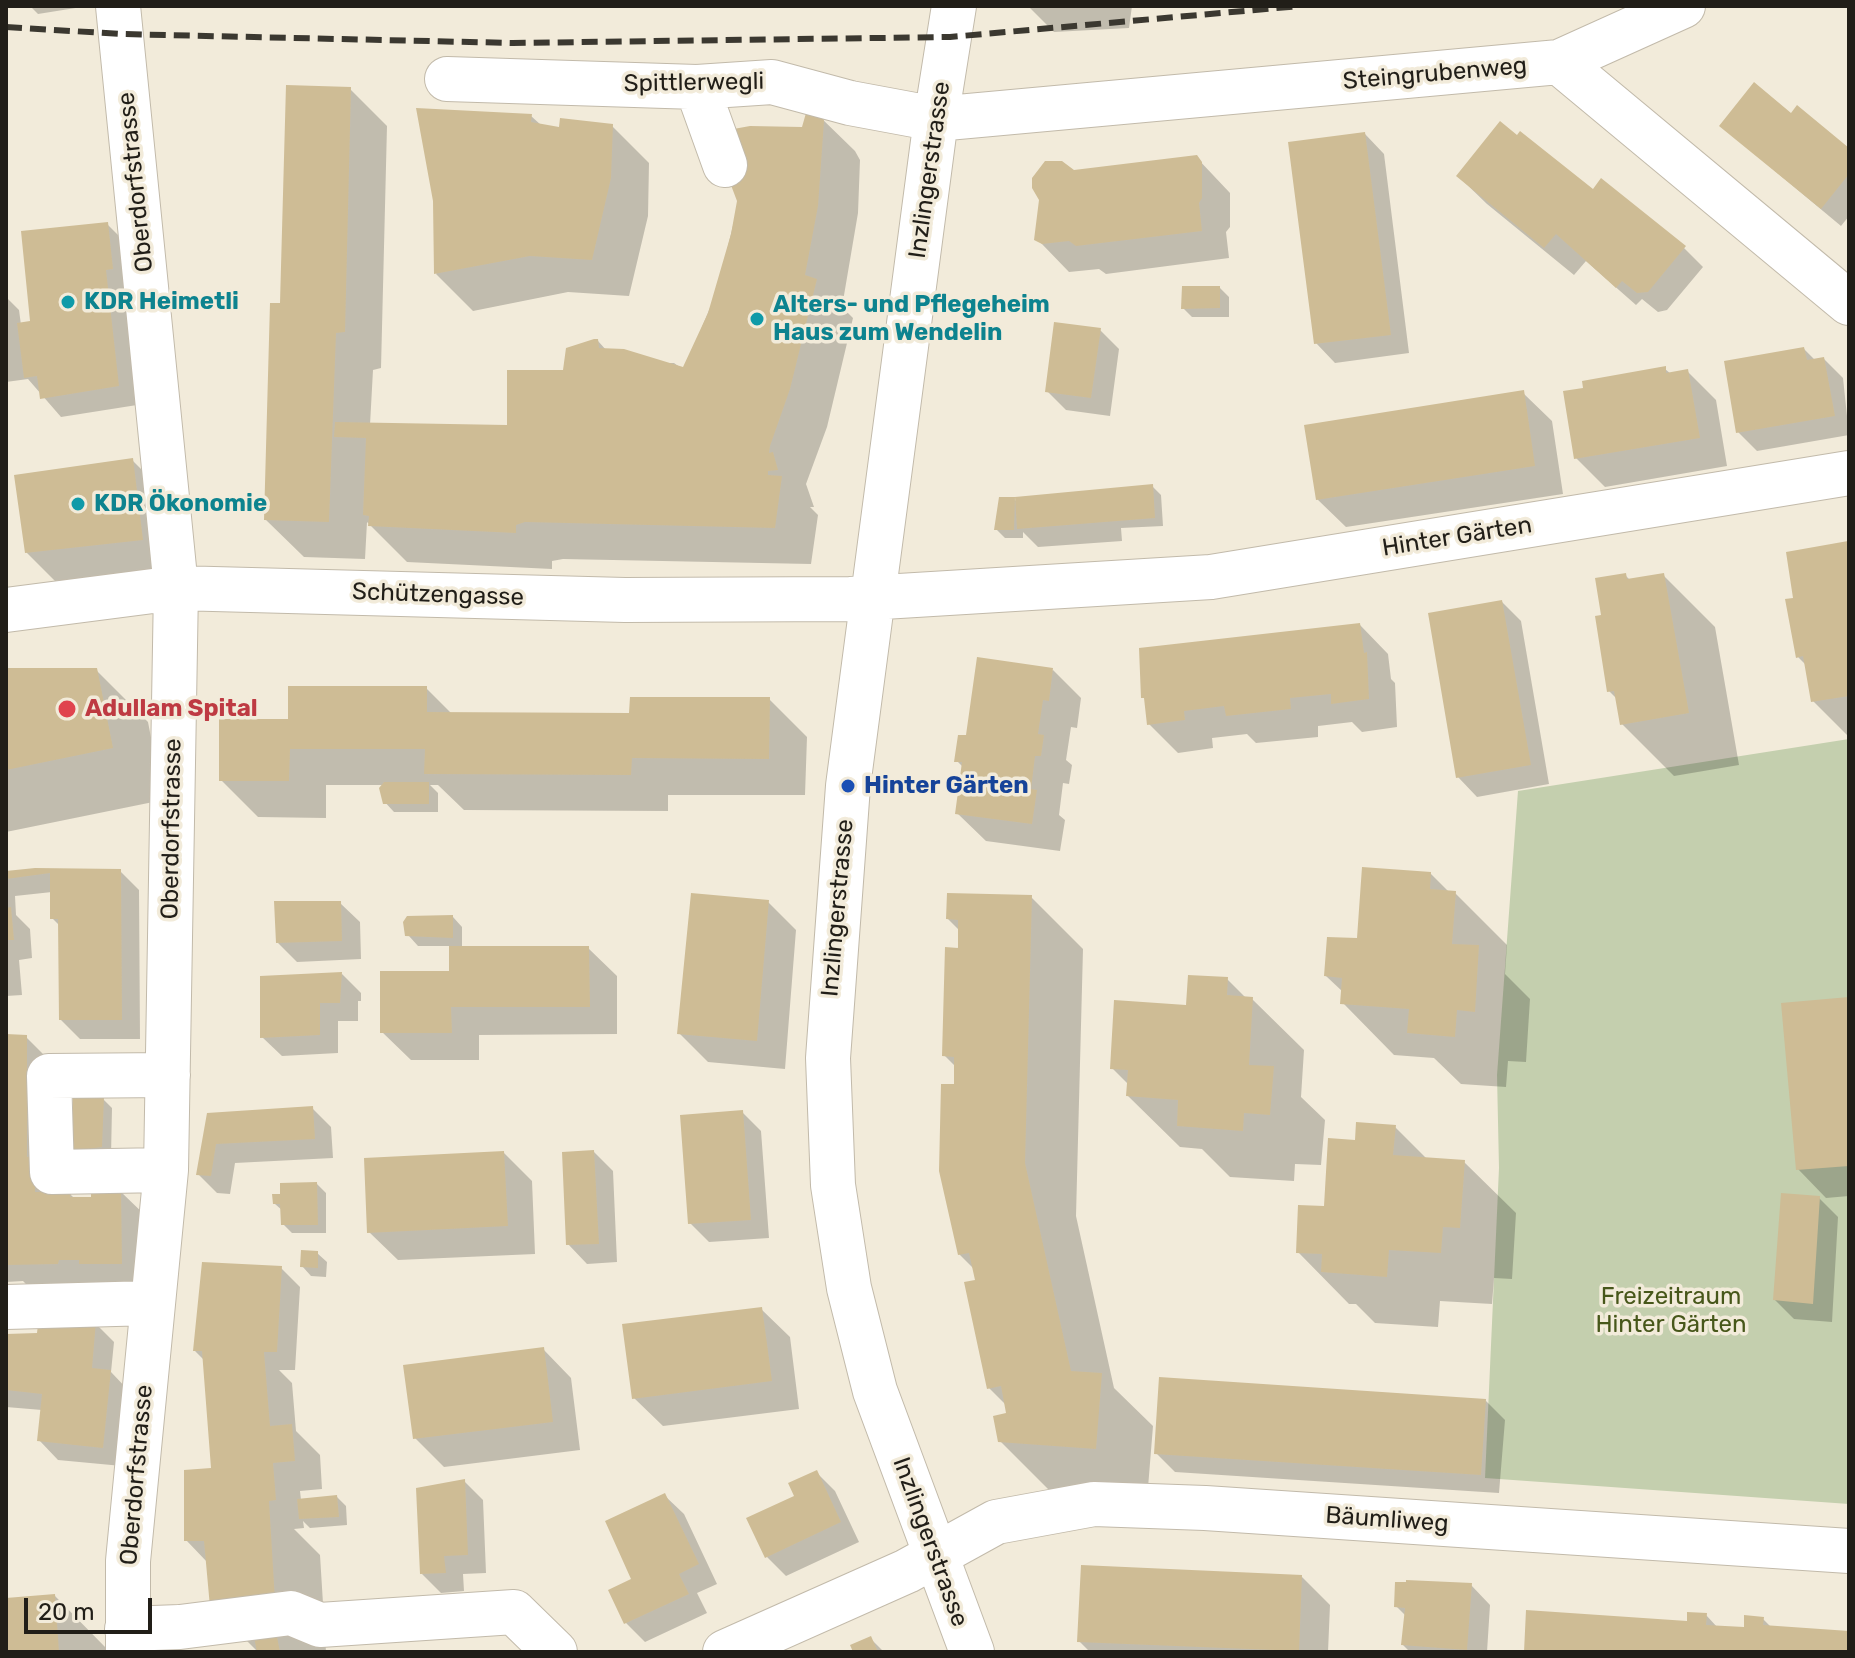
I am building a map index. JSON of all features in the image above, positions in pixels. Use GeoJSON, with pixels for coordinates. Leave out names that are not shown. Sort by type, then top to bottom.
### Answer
{"type":"FeatureCollection","features":[{"type":"Feature","properties":{"kind":"street","name":"Oberdorfstrasse"},"geometry":{"type":"LineString","coordinates":[[118,6],[176,588],[166,1170],[128,1561],[127,1640]]}},
{"type":"Feature","properties":{"kind":"street","name":"Inzlingerstrasse"},"geometry":{"type":"LineString","coordinates":[[954,6],[936,119],[848,786],[833,957],[828,1058],[833,1185],[849,1288],[875,1391],[972,1652]]}},
{"type":"Feature","properties":{"kind":"street"},"geometry":{"type":"LineString","coordinates":[[1559,62],[1683,6]]}},
{"type":"Feature","properties":{"kind":"street","name":"Steingrubenweg"},"geometry":{"type":"LineString","coordinates":[[936,119],[1559,62],[1849,303]]}},
{"type":"Feature","properties":{"kind":"street","name":"Spittlerwegli"},"geometry":{"type":"LineString","coordinates":[[447,79],[697,87],[772,82],[850,103],[936,119]]}},
{"type":"Feature","properties":{"kind":"street"},"geometry":{"type":"LineString","coordinates":[[697,87],[725,165]]}},
{"type":"Feature","properties":{"kind":"street","name":"Hinter Gärten"},"geometry":{"type":"LineString","coordinates":[[872,599],[1211,577],[1849,473]]}},
{"type":"Feature","properties":{"kind":"street","name":"Schützengasse"},"geometry":{"type":"LineString","coordinates":[[6,610],[176,588],[625,600],[872,599]]}},
{"type":"Feature","properties":{"kind":"street"},"geometry":{"type":"LineString","coordinates":[[166,1170],[52,1172],[49,1076],[168,1075]]}},
{"type":"Feature","properties":{"kind":"street"},"geometry":{"type":"LineString","coordinates":[[6,1307],[152,1303]]}},
{"type":"Feature","properties":{"kind":"street","name":"Bäumliweg"},"geometry":{"type":"LineString","coordinates":[[725,1652],[907,1571],[996,1522],[1094,1504],[1205,1508],[1849,1551]]}},
{"type":"Feature","properties":{"kind":"street"},"geometry":{"type":"LineString","coordinates":[[127,1640],[180,1627],[291,1613],[320,1625],[514,1612],[555,1652]]}},
{"type":"Feature","properties":{"kind":"green space","name":"Freizeitraum Hinter Gärten"},"geometry":{"type":"Polygon","coordinates":[[[1849,739],[1849,1504],[1485,1478],[1499,1168],[1497,1075],[1518,791],[1849,739]]]}},
{"type":"Feature","properties":{"kind":"building"},"geometry":{"type":"Polygon","coordinates":[[[1754,82],[1791,113],[1797,105],[1849,148],[1849,174],[1821,209],[1719,126],[1754,82]]]}},
{"type":"Feature","properties":{"kind":"building"},"geometry":{"type":"Polygon","coordinates":[[[286,85],[351,87],[345,332],[336,333],[329,522],[264,520],[270,303],[280,303],[286,85]]]}},
{"type":"Feature","properties":{"kind":"building"},"geometry":{"type":"Polygon","coordinates":[[[416,108],[532,114],[531,122],[559,127],[560,118],[613,124],[611,178],[592,260],[530,256],[434,274],[433,201],[416,108]]]}},
{"type":"Feature","properties":{"kind":"building","name":"Alters- und Pflegeheim Haus zum Wendelin"},"geometry":{"type":"Polygon","coordinates":[[[806,113],[823,117],[824,121],[818,206],[805,275],[817,279],[790,389],[770,446],[769,453],[773,452],[778,470],[768,471],[768,475],[782,476],[775,528],[525,522],[516,525],[516,533],[368,526],[369,516],[363,515],[366,438],[334,437],[335,422],[507,425],[507,370],[563,370],[566,348],[594,339],[598,339],[599,348],[624,349],[683,367],[708,313],[731,234],[737,201],[726,172],[728,130],[750,126],[802,127],[806,113]]]}},
{"type":"Feature","properties":{"kind":"building"},"geometry":{"type":"Polygon","coordinates":[[[1500,121],[1517,135],[1520,131],[1593,189],[1601,178],[1686,246],[1648,292],[1637,293],[1622,281],[1616,288],[1556,234],[1544,248],[1456,176],[1500,121]]]}},
{"type":"Feature","properties":{"kind":"building"},"geometry":{"type":"Polygon","coordinates":[[[1365,132],[1391,335],[1314,344],[1288,142],[1365,132]]]}},
{"type":"Feature","properties":{"kind":"building"},"geometry":{"type":"Polygon","coordinates":[[[1197,155],[1202,162],[1202,198],[1199,203],[1202,231],[1076,246],[1069,241],[1042,244],[1034,240],[1039,200],[1032,188],[1032,178],[1045,161],[1062,161],[1074,170],[1197,155]]]}},
{"type":"Feature","properties":{"kind":"building","name":"KDR Heimetli"},"geometry":{"type":"Polygon","coordinates":[[[108,222],[113,269],[106,270],[119,386],[40,399],[37,376],[24,378],[17,323],[30,321],[21,231],[108,222]]]}},
{"type":"Feature","properties":{"kind":"building"},"geometry":{"type":"Polygon","coordinates":[[[1182,286],[1220,286],[1220,308],[1181,309],[1182,286]]]}},
{"type":"Feature","properties":{"kind":"building"},"geometry":{"type":"Polygon","coordinates":[[[1054,322],[1101,328],[1091,398],[1045,392],[1054,322]]]}},
{"type":"Feature","properties":{"kind":"building"},"geometry":{"type":"Polygon","coordinates":[[[1804,347],[1807,360],[1824,357],[1835,416],[1736,433],[1724,361],[1804,347]]]}},
{"type":"Feature","properties":{"kind":"building"},"geometry":{"type":"Polygon","coordinates":[[[1666,366],[1666,373],[1688,369],[1700,438],[1574,459],[1563,391],[1583,388],[1582,381],[1666,366]]]}},
{"type":"Feature","properties":{"kind":"building"},"geometry":{"type":"Polygon","coordinates":[[[1524,390],[1535,466],[1316,500],[1304,425],[1524,390]]]}},
{"type":"Feature","properties":{"kind":"building","name":"KDR Ökonomie"},"geometry":{"type":"Polygon","coordinates":[[[133,458],[143,540],[25,553],[14,475],[133,458]]]}},
{"type":"Feature","properties":{"kind":"building"},"geometry":{"type":"Polygon","coordinates":[[[1153,484],[1155,518],[1017,529],[1015,497],[1153,484]]]}},
{"type":"Feature","properties":{"kind":"building"},"geometry":{"type":"Polygon","coordinates":[[[999,497],[1015,497],[1014,530],[994,530],[999,497]]]}},
{"type":"Feature","properties":{"kind":"building"},"geometry":{"type":"Polygon","coordinates":[[[1848,541],[1849,696],[1811,702],[1803,656],[1796,658],[1785,599],[1793,598],[1786,552],[1848,541]]]}},
{"type":"Feature","properties":{"kind":"building"},"geometry":{"type":"Polygon","coordinates":[[[1626,573],[1627,579],[1664,573],[1689,713],[1620,725],[1614,691],[1607,692],[1595,616],[1601,615],[1595,578],[1626,573]]]}},
{"type":"Feature","properties":{"kind":"building"},"geometry":{"type":"Polygon","coordinates":[[[1502,600],[1531,765],[1456,778],[1428,613],[1502,600]]]}},
{"type":"Feature","properties":{"kind":"building"},"geometry":{"type":"Polygon","coordinates":[[[1360,623],[1364,653],[1367,652],[1369,699],[1331,704],[1331,694],[1290,698],[1291,709],[1226,716],[1224,706],[1184,711],[1185,720],[1147,725],[1144,698],[1141,698],[1139,648],[1360,623]]]}},
{"type":"Feature","properties":{"kind":"building"},"geometry":{"type":"Polygon","coordinates":[[[977,657],[1053,668],[1049,701],[1043,700],[1038,734],[1044,735],[1041,756],[1035,756],[1031,789],[1037,790],[1032,824],[955,814],[962,762],[954,762],[958,735],[966,735],[977,657]]]}},
{"type":"Feature","properties":{"kind":"building"},"geometry":{"type":"Polygon","coordinates":[[[6,668],[97,668],[113,748],[6,770],[6,668]]]}},
{"type":"Feature","properties":{"kind":"building"},"geometry":{"type":"Polygon","coordinates":[[[288,686],[427,686],[427,712],[629,713],[630,697],[770,697],[769,759],[632,758],[631,775],[424,774],[425,749],[290,749],[289,781],[219,781],[219,719],[288,719],[288,686]]]}},
{"type":"Feature","properties":{"kind":"building"},"geometry":{"type":"Polygon","coordinates":[[[384,782],[429,782],[429,804],[383,804],[379,788],[384,782]]]}},
{"type":"Feature","properties":{"kind":"building"},"geometry":{"type":"Polygon","coordinates":[[[1362,867],[1431,872],[1430,889],[1456,891],[1452,944],[1479,945],[1475,1012],[1457,1010],[1455,1037],[1407,1033],[1409,1009],[1340,1004],[1342,978],[1324,976],[1327,937],[1357,938],[1362,867]]]}},
{"type":"Feature","properties":{"kind":"building"},"geometry":{"type":"Polygon","coordinates":[[[35,868],[121,869],[122,1020],[59,1020],[58,919],[50,919],[50,873],[6,879],[6,871],[35,868]]]}},
{"type":"Feature","properties":{"kind":"building"},"geometry":{"type":"Polygon","coordinates":[[[691,893],[769,900],[757,1041],[677,1034],[691,893]]]}},
{"type":"Feature","properties":{"kind":"building"},"geometry":{"type":"Polygon","coordinates":[[[947,893],[1032,895],[1025,1163],[1071,1371],[1102,1373],[1096,1449],[998,1442],[993,1416],[1006,1413],[1001,1386],[987,1389],[964,1282],[975,1280],[969,1253],[958,1255],[939,1171],[941,1084],[954,1084],[954,1057],[942,1056],[945,947],[958,948],[958,920],[946,919],[947,893]]]}},
{"type":"Feature","properties":{"kind":"building"},"geometry":{"type":"Polygon","coordinates":[[[274,901],[341,901],[342,941],[276,943],[274,901]]]}},
{"type":"Feature","properties":{"kind":"building"},"geometry":{"type":"Polygon","coordinates":[[[11,907],[14,940],[6,940],[6,908],[11,907]]]}},
{"type":"Feature","properties":{"kind":"building"},"geometry":{"type":"Polygon","coordinates":[[[453,915],[453,938],[405,936],[403,922],[407,916],[453,915]]]}},
{"type":"Feature","properties":{"kind":"building"},"geometry":{"type":"Polygon","coordinates":[[[449,946],[589,946],[590,1007],[451,1007],[452,1033],[380,1033],[380,971],[449,971],[449,946]]]}},
{"type":"Feature","properties":{"kind":"building"},"geometry":{"type":"Polygon","coordinates":[[[342,972],[340,1003],[320,1003],[320,1035],[260,1038],[260,976],[342,972]]]}},
{"type":"Feature","properties":{"kind":"building"},"geometry":{"type":"Polygon","coordinates":[[[1188,975],[1228,977],[1227,995],[1253,997],[1249,1065],[1274,1066],[1270,1115],[1244,1113],[1243,1131],[1177,1126],[1178,1100],[1126,1096],[1128,1070],[1110,1069],[1114,1000],[1186,1005],[1188,975]]]}},
{"type":"Feature","properties":{"kind":"building"},"geometry":{"type":"Polygon","coordinates":[[[1849,997],[1849,1166],[1796,1170],[1781,1003],[1849,997]]]}},
{"type":"Feature","properties":{"kind":"building"},"geometry":{"type":"Polygon","coordinates":[[[6,1034],[27,1035],[27,1157],[35,1155],[35,1192],[71,1192],[70,1197],[91,1197],[91,1189],[121,1189],[122,1264],[79,1264],[79,1260],[59,1260],[58,1264],[6,1265],[6,1034]]]}},
{"type":"Feature","properties":{"kind":"building"},"geometry":{"type":"Polygon","coordinates":[[[104,1097],[102,1147],[73,1151],[73,1098],[104,1097]]]}},
{"type":"Feature","properties":{"kind":"building"},"geometry":{"type":"Polygon","coordinates":[[[313,1106],[315,1139],[216,1144],[211,1176],[196,1175],[207,1113],[313,1106]]]}},
{"type":"Feature","properties":{"kind":"building"},"geometry":{"type":"Polygon","coordinates":[[[743,1110],[751,1220],[688,1224],[680,1115],[743,1110]]]}},
{"type":"Feature","properties":{"kind":"building"},"geometry":{"type":"Polygon","coordinates":[[[1356,1122],[1396,1125],[1393,1155],[1465,1160],[1460,1228],[1443,1227],[1441,1253],[1389,1250],[1387,1277],[1321,1272],[1322,1254],[1296,1253],[1298,1205],[1324,1206],[1328,1138],[1355,1140],[1356,1122]]]}},
{"type":"Feature","properties":{"kind":"building"},"geometry":{"type":"Polygon","coordinates":[[[594,1150],[599,1244],[566,1245],[562,1152],[594,1150]]]}},
{"type":"Feature","properties":{"kind":"building"},"geometry":{"type":"Polygon","coordinates":[[[504,1151],[508,1226],[367,1233],[364,1158],[504,1151]]]}},
{"type":"Feature","properties":{"kind":"building"},"geometry":{"type":"Polygon","coordinates":[[[317,1182],[318,1225],[281,1225],[280,1204],[273,1204],[272,1194],[280,1194],[280,1183],[317,1182]]]}},
{"type":"Feature","properties":{"kind":"building"},"geometry":{"type":"Polygon","coordinates":[[[1781,1193],[1820,1196],[1813,1304],[1773,1300],[1781,1193]]]}},
{"type":"Feature","properties":{"kind":"building"},"geometry":{"type":"Polygon","coordinates":[[[301,1250],[318,1251],[318,1268],[300,1267],[301,1250]]]}},
{"type":"Feature","properties":{"kind":"building"},"geometry":{"type":"Polygon","coordinates":[[[202,1262],[282,1266],[277,1352],[264,1352],[270,1426],[292,1424],[295,1461],[273,1463],[276,1500],[269,1501],[275,1601],[210,1607],[204,1541],[184,1541],[184,1470],[211,1468],[202,1351],[193,1351],[202,1262]]]}},
{"type":"Feature","properties":{"kind":"building"},"geometry":{"type":"Polygon","coordinates":[[[762,1307],[772,1381],[632,1399],[622,1324],[762,1307]]]}},
{"type":"Feature","properties":{"kind":"building"},"geometry":{"type":"Polygon","coordinates":[[[39,1315],[96,1321],[92,1368],[111,1370],[103,1448],[37,1441],[42,1394],[6,1390],[6,1334],[37,1333],[39,1315]]]}},
{"type":"Feature","properties":{"kind":"building"},"geometry":{"type":"Polygon","coordinates":[[[544,1347],[553,1422],[413,1439],[403,1365],[544,1347]]]}},
{"type":"Feature","properties":{"kind":"building"},"geometry":{"type":"Polygon","coordinates":[[[1159,1377],[1486,1399],[1481,1475],[1154,1454],[1159,1377]]]}},
{"type":"Feature","properties":{"kind":"building"},"geometry":{"type":"Polygon","coordinates":[[[817,1470],[841,1522],[765,1558],[746,1518],[794,1496],[788,1483],[817,1470]]]}},
{"type":"Feature","properties":{"kind":"building"},"geometry":{"type":"Polygon","coordinates":[[[465,1479],[468,1555],[444,1556],[446,1573],[420,1574],[416,1488],[465,1479]]]}},
{"type":"Feature","properties":{"kind":"building"},"geometry":{"type":"Polygon","coordinates":[[[665,1493],[699,1564],[679,1574],[689,1594],[624,1624],[608,1590],[631,1579],[605,1521],[665,1493]]]}},
{"type":"Feature","properties":{"kind":"building"},"geometry":{"type":"Polygon","coordinates":[[[337,1495],[339,1517],[299,1519],[297,1499],[337,1495]]]}},
{"type":"Feature","properties":{"kind":"building"},"geometry":{"type":"Polygon","coordinates":[[[1081,1565],[1302,1575],[1299,1651],[1077,1642],[1081,1565]]]}},
{"type":"Feature","properties":{"kind":"building"},"geometry":{"type":"Polygon","coordinates":[[[1395,1582],[1472,1583],[1467,1650],[1401,1645],[1405,1608],[1394,1607],[1395,1582]]]}},
{"type":"Feature","properties":{"kind":"building"},"geometry":{"type":"Polygon","coordinates":[[[55,1594],[59,1652],[6,1652],[6,1598],[55,1594]]]}},
{"type":"Feature","properties":{"kind":"building"},"geometry":{"type":"Polygon","coordinates":[[[1526,1610],[1687,1621],[1687,1612],[1707,1613],[1706,1625],[1744,1627],[1744,1615],[1764,1617],[1763,1625],[1849,1631],[1849,1652],[1524,1652],[1526,1610]]]}},
{"type":"Feature","properties":{"kind":"building"},"geometry":{"type":"Polygon","coordinates":[[[275,1627],[280,1652],[257,1652],[253,1632],[275,1627]]]}},
{"type":"Feature","properties":{"kind":"building"},"geometry":{"type":"Polygon","coordinates":[[[871,1636],[878,1652],[853,1652],[850,1645],[871,1636]]]}},
{"type":"Feature","properties":{"kind":"railway"},"geometry":{"type":"LineString","coordinates":[[6,27],[121,34],[513,43],[950,37],[1300,6]]}},
{"type":"Feature","properties":{"kind":"place","name":"KDR Heimetli"},"geometry":{"type":"Point","coordinates":[68,302]}},
{"type":"Feature","properties":{"kind":"place","name":"Alters- und Pflegeheim Haus zum Wendelin"},"geometry":{"type":"Point","coordinates":[757,319]}},
{"type":"Feature","properties":{"kind":"place","name":"KDR Ökonomie"},"geometry":{"type":"Point","coordinates":[78,504]}},
{"type":"Feature","properties":{"kind":"place","name":"Adullam Spital"},"geometry":{"type":"Point","coordinates":[67,709]}},
{"type":"Feature","properties":{"kind":"place","name":"Hinter Gärten"},"geometry":{"type":"Point","coordinates":[848,786]}}]}
